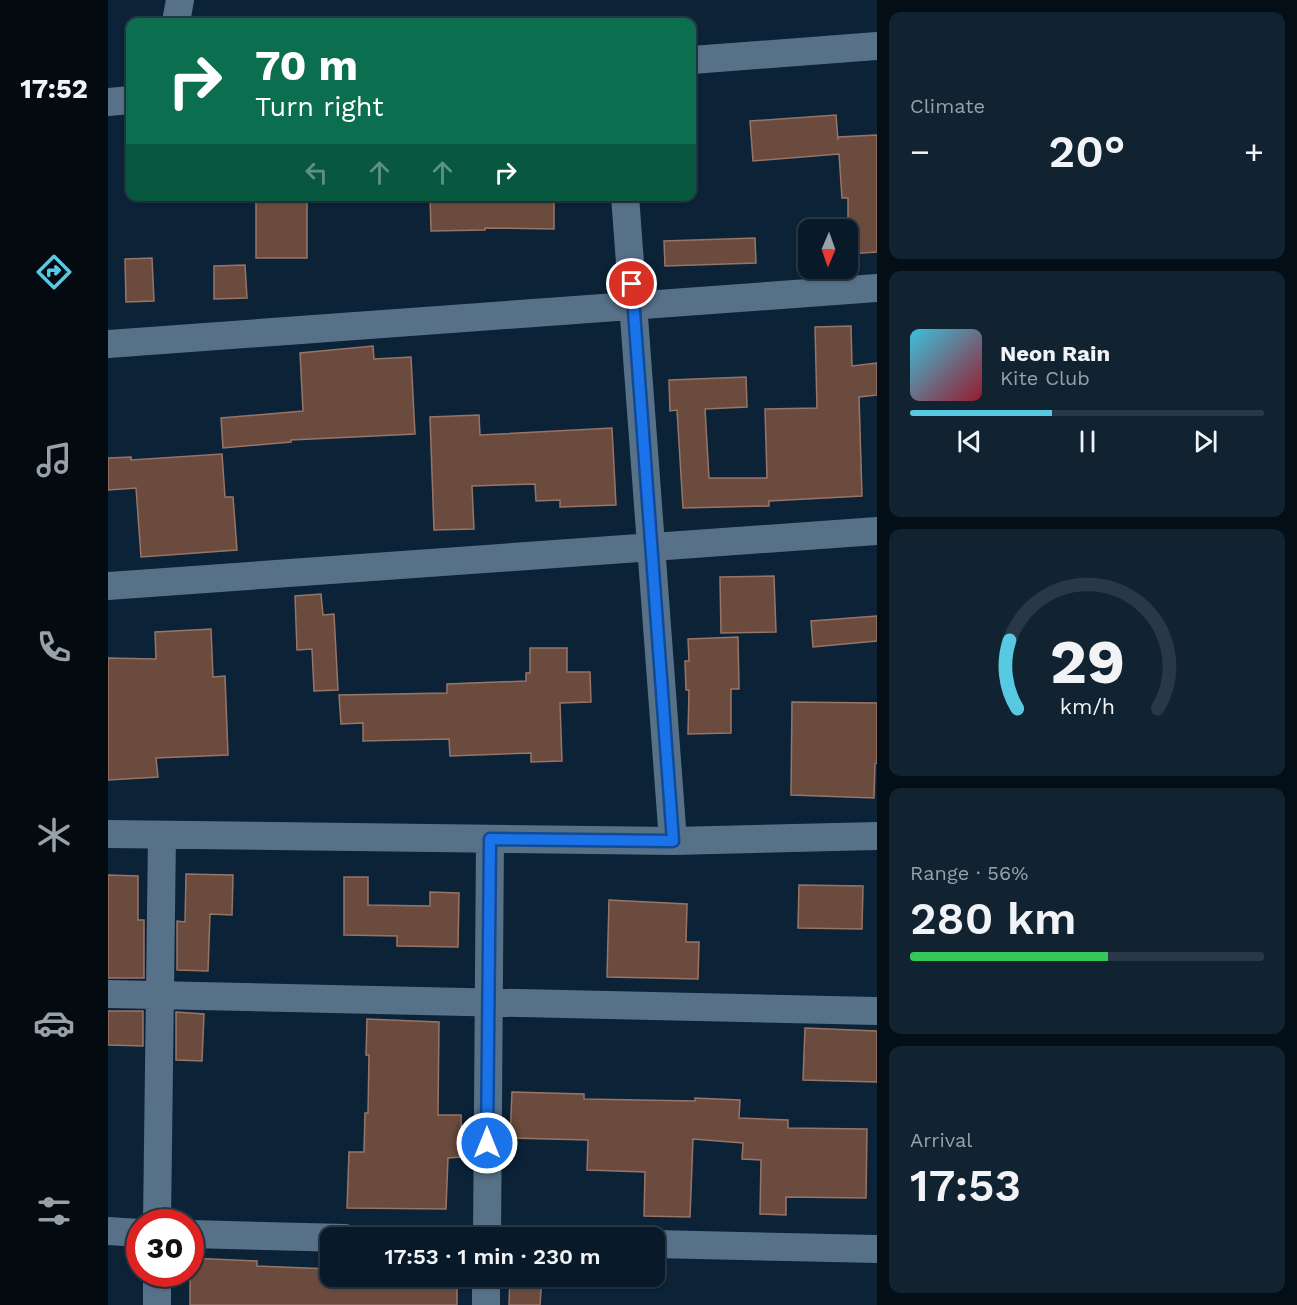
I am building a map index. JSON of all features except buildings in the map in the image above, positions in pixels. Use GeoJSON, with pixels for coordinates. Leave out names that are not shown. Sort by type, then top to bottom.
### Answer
{"type":"FeatureCollection","features":[{"type":"Feature","properties":{"kind":"street"},"geometry":{"type":"LineString","coordinates":[[177,18],[180,0]]}},
{"type":"Feature","properties":{"kind":"street"},"geometry":{"type":"LineString","coordinates":[[696,60],[877,46]]}},
{"type":"Feature","properties":{"kind":"street"},"geometry":{"type":"LineString","coordinates":[[108,102],[126,100]]}},
{"type":"Feature","properties":{"kind":"street"},"geometry":{"type":"LineString","coordinates":[[625,201],[673,841]]}},
{"type":"Feature","properties":{"kind":"street"},"geometry":{"type":"LineString","coordinates":[[108,344],[877,288]]}},
{"type":"Feature","properties":{"kind":"street"},"geometry":{"type":"LineString","coordinates":[[108,586],[877,531]]}},
{"type":"Feature","properties":{"kind":"street"},"geometry":{"type":"LineString","coordinates":[[108,834],[673,841],[877,836]]}},
{"type":"Feature","properties":{"kind":"street"},"geometry":{"type":"LineString","coordinates":[[157,1209],[162,835]]}},
{"type":"Feature","properties":{"kind":"street"},"geometry":{"type":"LineString","coordinates":[[487,1227],[490,839]]}},
{"type":"Feature","properties":{"kind":"street"},"geometry":{"type":"LineString","coordinates":[[108,994],[877,1011]]}},
{"type":"Feature","properties":{"kind":"street"},"geometry":{"type":"LineString","coordinates":[[108,1231],[126,1232]]}},
{"type":"Feature","properties":{"kind":"street"},"geometry":{"type":"LineString","coordinates":[[204,1234],[320,1237]]}},
{"type":"Feature","properties":{"kind":"street"},"geometry":{"type":"LineString","coordinates":[[665,1244],[877,1249]]}},
{"type":"Feature","properties":{"kind":"street"},"geometry":{"type":"LineString","coordinates":[[157,1287],[157,1305]]}},
{"type":"Feature","properties":{"kind":"street"},"geometry":{"type":"LineString","coordinates":[[486,1287],[486,1305]]}},
{"type":"Feature","properties":{"kind":"route"},"geometry":{"type":"LineString","coordinates":[[487,1143],[490,839],[673,841],[632,284]]}}]}
